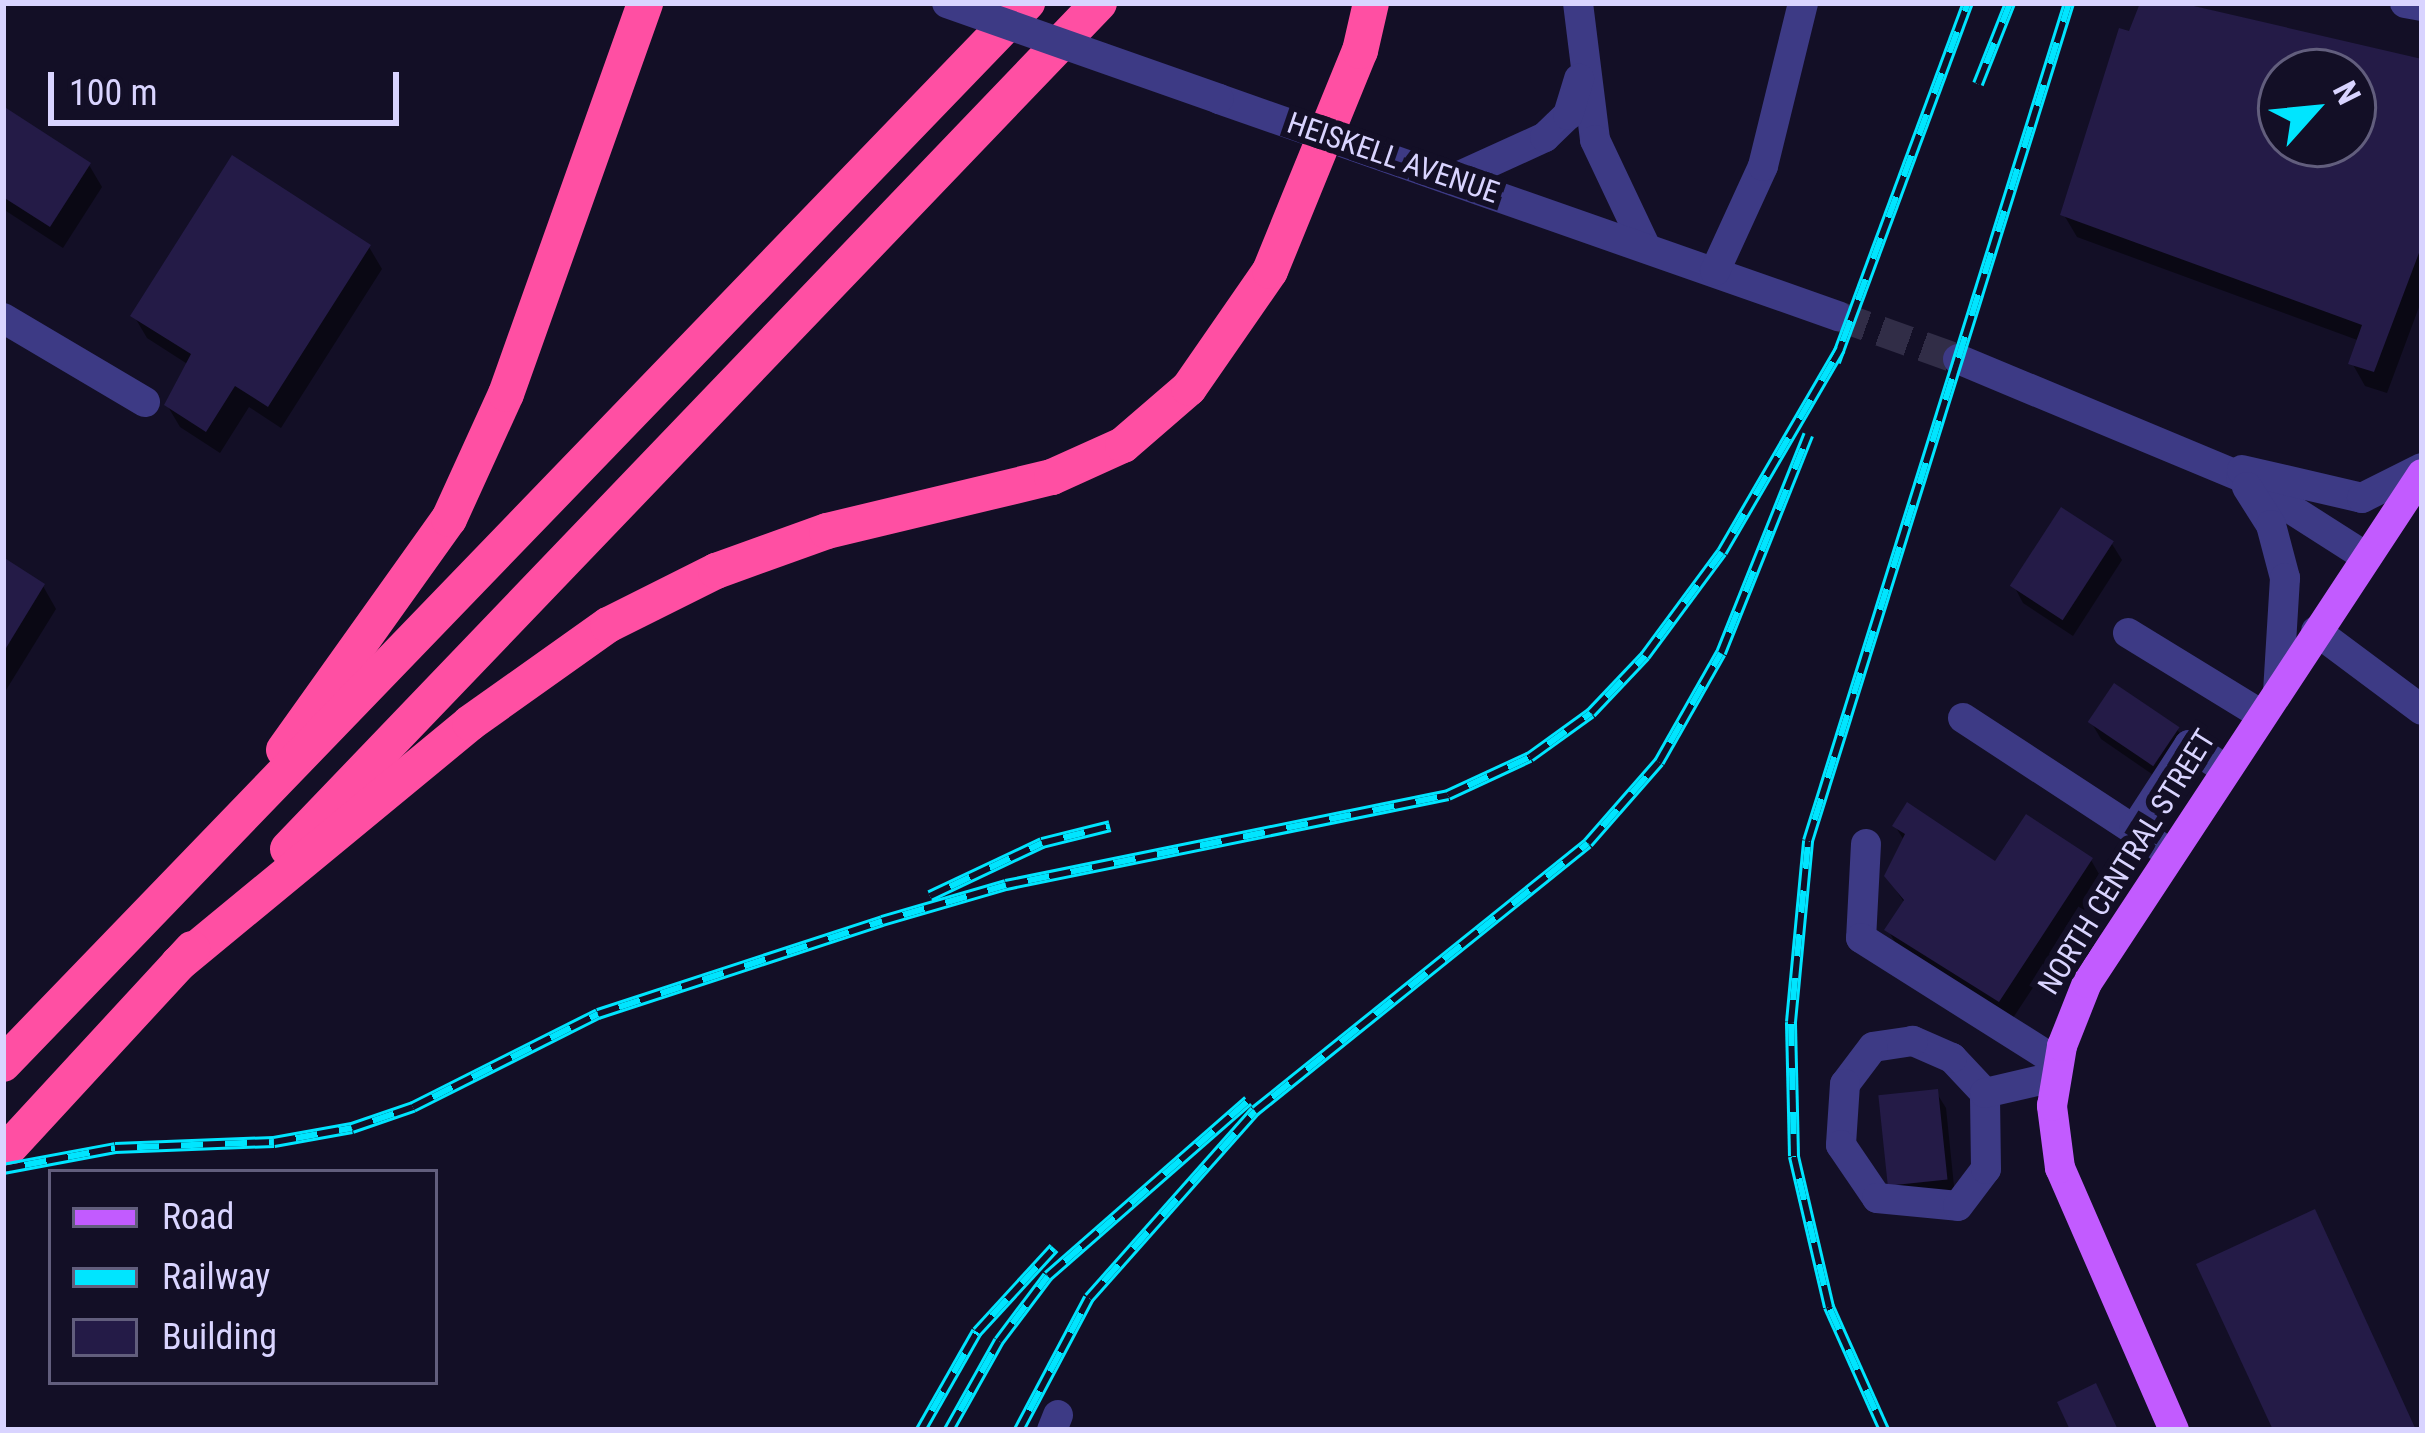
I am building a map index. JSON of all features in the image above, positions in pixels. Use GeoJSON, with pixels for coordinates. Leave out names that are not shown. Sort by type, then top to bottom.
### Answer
{"type":"FeatureCollection","features":[{"type":"Feature","properties":{"kind":"highway"},"geometry":{"type":"LineString","coordinates":[[202,862],[449,519],[506,394],[645,3]]}},
{"type":"Feature","properties":{"kind":"highway"},"geometry":{"type":"LineString","coordinates":[[3,1064],[1027,3]]}},
{"type":"Feature","properties":{"kind":"highway"},"geometry":{"type":"LineString","coordinates":[[3,1154],[178,964],[1099,3]]}},
{"type":"Feature","properties":{"kind":"highway"},"geometry":{"type":"LineString","coordinates":[[178,964],[470,723],[608,625],[716,571],[827,531],[1052,477],[1123,445],[1189,388],[1270,271],[1328,134],[1371,3]]}},
{"type":"Feature","properties":{"kind":"main road","name":"NORTH CENTRAL STREET"},"geometry":{"type":"LineString","coordinates":[[2174,1430],[2071,1201],[2054,1138],[2056,1069],[2087,983],[2420,478]]}},
{"type":"Feature","properties":{"kind":"street","name":"HEISKELL AVENUE"},"geometry":{"type":"LineString","coordinates":[[947,3],[1838,316]]}},
{"type":"Feature","properties":{"kind":"street"},"geometry":{"type":"LineString","coordinates":[[1578,3],[1581,73],[1595,140],[1645,246]]}},
{"type":"Feature","properties":{"kind":"street"},"geometry":{"type":"LineString","coordinates":[[1715,271],[1762,166],[1803,3]]}},
{"type":"Feature","properties":{"kind":"street"},"geometry":{"type":"LineString","coordinates":[[2405,3],[2422,6]]}},
{"type":"Feature","properties":{"kind":"street"},"geometry":{"type":"LineString","coordinates":[[1454,178],[1545,137],[1568,115],[1581,73]]}},
{"type":"Feature","properties":{"kind":"street"},"geometry":{"type":"LineString","coordinates":[[3,318],[146,402]]}},
{"type":"Feature","properties":{"kind":"street"},"geometry":{"type":"LineString","coordinates":[[1958,359],[2233,473],[2366,557]]}},
{"type":"Feature","properties":{"kind":"street"},"geometry":{"type":"LineString","coordinates":[[2233,473],[2362,498],[2420,478]]}},
{"type":"Feature","properties":{"kind":"street"},"geometry":{"type":"LineString","coordinates":[[2128,634],[2270,703],[2285,578],[2271,525],[2233,473]]}},
{"type":"Feature","properties":{"kind":"street"},"geometry":{"type":"LineString","coordinates":[[2316,631],[2422,710]]}},
{"type":"Feature","properties":{"kind":"street"},"geometry":{"type":"LineString","coordinates":[[1963,718],[2171,854]]}},
{"type":"Feature","properties":{"kind":"street"},"geometry":{"type":"LineString","coordinates":[[2134,830],[2189,745],[2226,770]]}},
{"type":"Feature","properties":{"kind":"street"},"geometry":{"type":"LineString","coordinates":[[1866,844],[1861,938],[2056,1069]]}},
{"type":"Feature","properties":{"kind":"street"},"geometry":{"type":"LineString","coordinates":[[1913,1041],[1952,1058],[1985,1093],[1986,1168],[1958,1206],[1877,1198],[1841,1145],[1845,1084],[1873,1047],[1913,1041]]}},
{"type":"Feature","properties":{"kind":"street"},"geometry":{"type":"LineString","coordinates":[[1985,1093],[2056,1069]]}},
{"type":"Feature","properties":{"kind":"building"},"geometry":{"type":"Polygon","coordinates":[[[2140,3],[2181,3],[2375,48],[2257,48],[2257,168],[2377,168],[2377,49],[2422,59],[2422,245],[2374,372],[2348,364],[2362,325],[2060,215],[2119,28],[2129,31],[2140,3]]]}},
{"type":"Feature","properties":{"kind":"building"},"geometry":{"type":"Polygon","coordinates":[[[3,106],[91,163],[50,227],[3,197],[3,106]]]}},
{"type":"Feature","properties":{"kind":"building"},"geometry":{"type":"Polygon","coordinates":[[[232,155],[371,245],[268,407],[235,386],[206,432],[164,405],[191,354],[130,316],[232,155]]]}},
{"type":"Feature","properties":{"kind":"building"},"geometry":{"type":"Polygon","coordinates":[[[2061,507],[2114,541],[2063,620],[2010,586],[2061,507]]]}},
{"type":"Feature","properties":{"kind":"building"},"geometry":{"type":"Polygon","coordinates":[[[3,557],[45,584],[3,653],[3,557]]]}},
{"type":"Feature","properties":{"kind":"building"},"geometry":{"type":"Polygon","coordinates":[[[2114,683],[2179,727],[2153,766],[2088,722],[2114,683]]]}},
{"type":"Feature","properties":{"kind":"building"},"geometry":{"type":"Polygon","coordinates":[[[1907,802],[1995,861],[2026,814],[2093,858],[1999,1002],[1884,930],[1904,900],[1884,876],[1905,834],[1892,826],[1907,802]]]}},
{"type":"Feature","properties":{"kind":"building"},"geometry":{"type":"Polygon","coordinates":[[[1938,1089],[1948,1180],[1888,1186],[1878,1095],[1938,1089]]]}},
{"type":"Feature","properties":{"kind":"building"},"geometry":{"type":"Polygon","coordinates":[[[2315,1209],[2416,1430],[2273,1430],[2196,1264],[2315,1209]]]}},
{"type":"Feature","properties":{"kind":"building"},"geometry":{"type":"Polygon","coordinates":[[[2096,1383],[2118,1430],[2070,1430],[2057,1402],[2096,1383]]]}},
{"type":"Feature","properties":{"kind":"tunnel"},"geometry":{"type":"LineString","coordinates":[[1838,316],[1958,359]]}},
{"type":"Feature","properties":{"kind":"railway"},"geometry":{"type":"LineString","coordinates":[[1835,362],[1968,3]]}},
{"type":"Feature","properties":{"kind":"railway"},"geometry":{"type":"LineString","coordinates":[[1978,84],[2010,3]]}},
{"type":"Feature","properties":{"kind":"railway"},"geometry":{"type":"LineString","coordinates":[[1884,1430],[1829,1307],[1794,1156],[1791,1022],[1808,841],[2069,3]]}},
{"type":"Feature","properties":{"kind":"railway"},"geometry":{"type":"LineString","coordinates":[[3,1169],[115,1148],[274,1142],[352,1128],[413,1107],[598,1014],[882,921],[1006,885],[1448,795],[1530,757],[1591,713],[1645,656],[1722,552],[1840,349]]}},
{"type":"Feature","properties":{"kind":"railway"},"geometry":{"type":"LineString","coordinates":[[1019,1430],[1089,1298],[1255,1111],[1588,843],[1659,762],[1721,653],[1808,435]]}},
{"type":"Feature","properties":{"kind":"railway"},"geometry":{"type":"LineString","coordinates":[[930,896],[1042,843],[1110,826]]}},
{"type":"Feature","properties":{"kind":"railway"},"geometry":{"type":"LineString","coordinates":[[949,1430],[999,1341],[1048,1276],[1248,1101]]}},
{"type":"Feature","properties":{"kind":"railway"},"geometry":{"type":"LineString","coordinates":[[921,1430],[977,1332],[1054,1248]]}}]}
